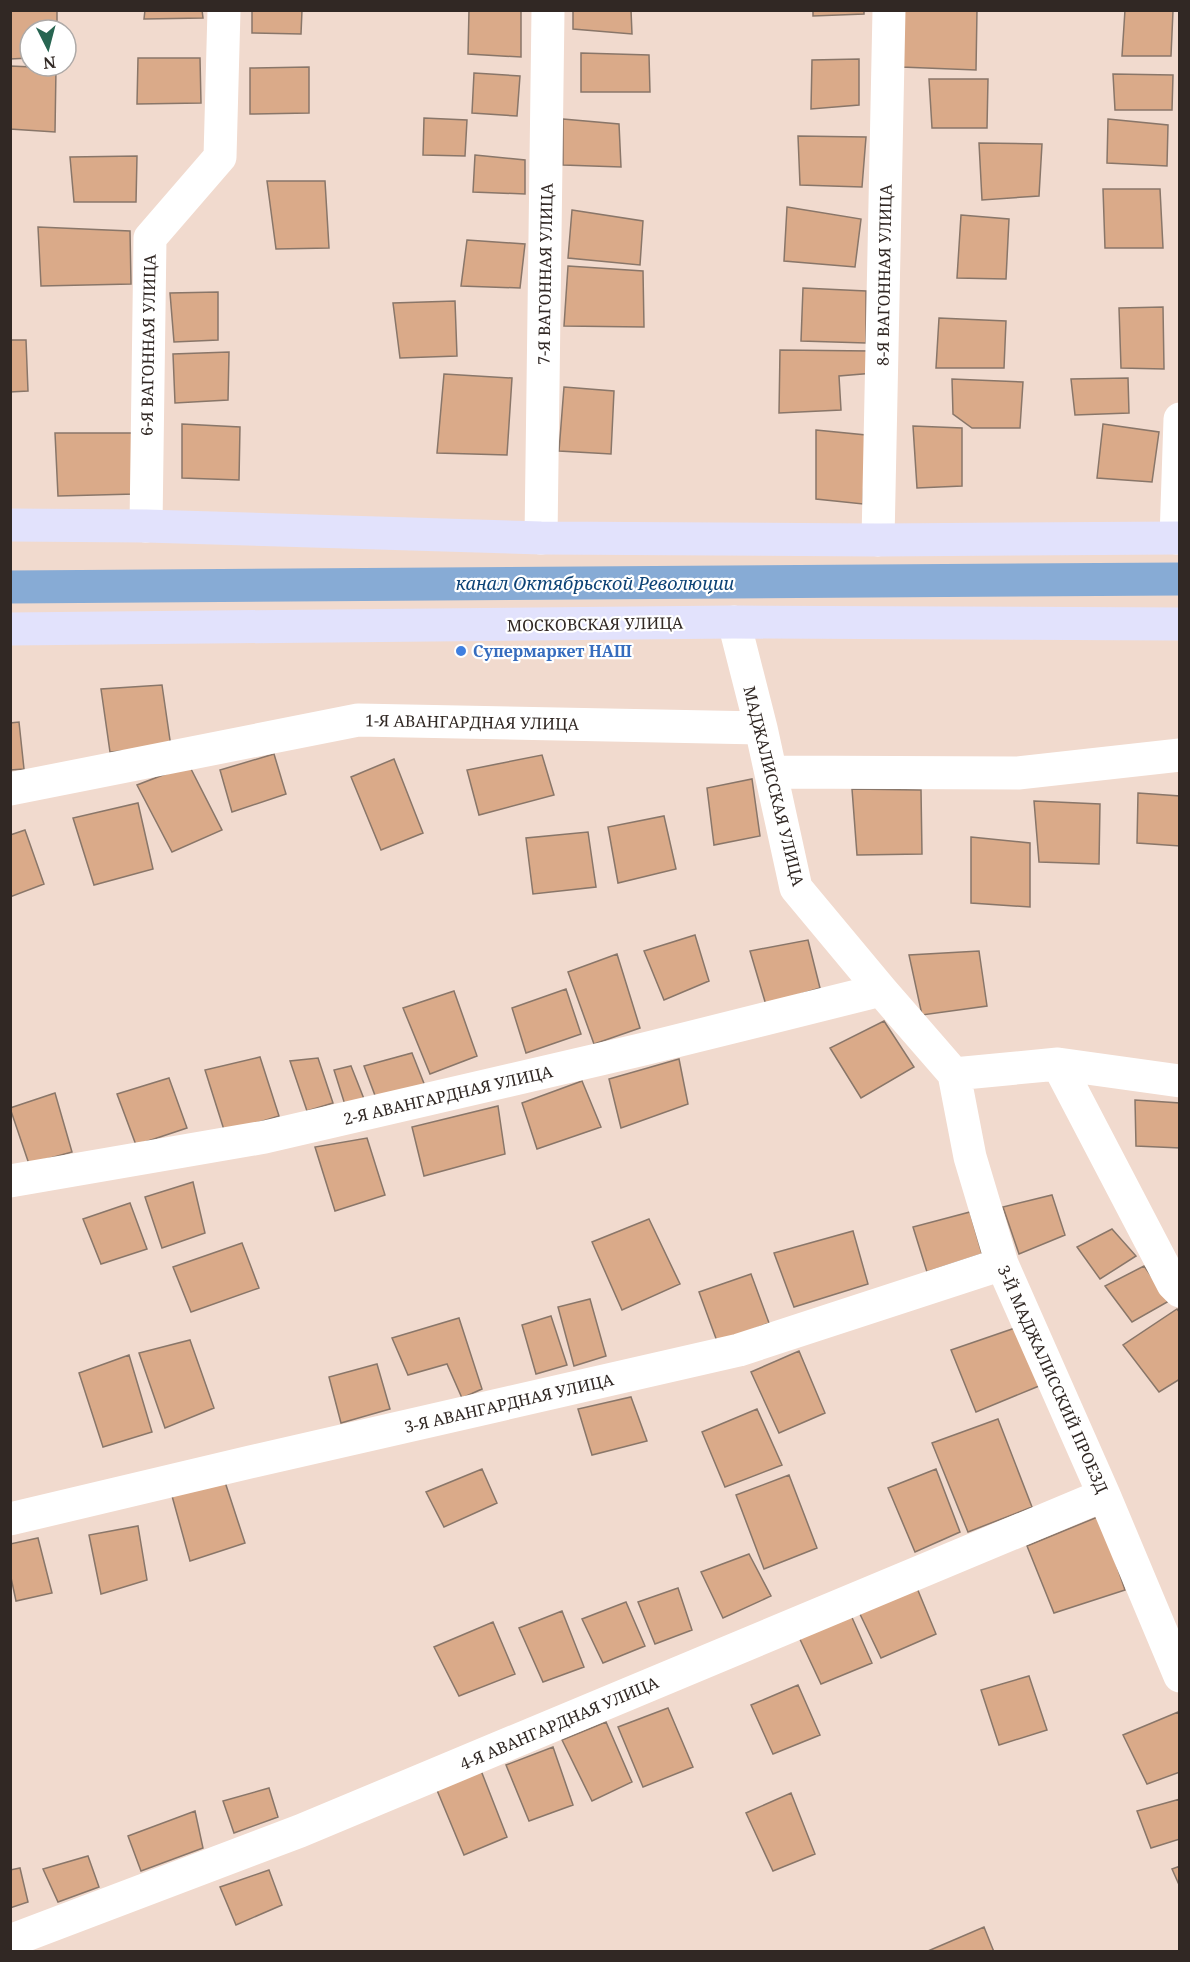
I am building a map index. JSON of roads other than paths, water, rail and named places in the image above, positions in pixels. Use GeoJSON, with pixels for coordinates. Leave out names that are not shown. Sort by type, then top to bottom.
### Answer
{"type":"FeatureCollection","features":[{"type":"Feature","properties":{"kind":"main road"},"geometry":{"type":"LineString","coordinates":[[10,525],[146,526],[541,538],[878,540],[1178,538]]}},
{"type":"Feature","properties":{"kind":"main road","name":"МОСКОВСКАЯ УЛИЦА"},"geometry":{"type":"LineString","coordinates":[[10,629],[734,622],[1179,624]]}},
{"type":"Feature","properties":{"kind":"street","name":"6-Я ВАГОННАЯ УЛИЦА"},"geometry":{"type":"LineString","coordinates":[[146,526],[150,238],[220,156],[224,10]]}},
{"type":"Feature","properties":{"kind":"street","name":"7-Я ВАГОННАЯ УЛИЦА"},"geometry":{"type":"LineString","coordinates":[[541,538],[548,10]]}},
{"type":"Feature","properties":{"kind":"street","name":"8-Я ВАГОННАЯ УЛИЦА"},"geometry":{"type":"LineString","coordinates":[[878,540],[889,10]]}},
{"type":"Feature","properties":{"kind":"street"},"geometry":{"type":"LineString","coordinates":[[1178,538],[1179,419]]}},
{"type":"Feature","properties":{"kind":"street","name":"МАДЖАЛИССКАЯ УЛИЦА"},"geometry":{"type":"LineString","coordinates":[[734,622],[761,728],[796,888],[954,1074]]}},
{"type":"Feature","properties":{"kind":"street","name":"1-Я АВАНГАРДНАЯ УЛИЦА"},"geometry":{"type":"LineString","coordinates":[[10,789],[358,720],[761,728]]}},
{"type":"Feature","properties":{"kind":"street"},"geometry":{"type":"LineString","coordinates":[[771,772],[1018,774],[1179,755]]}},
{"type":"Feature","properties":{"kind":"street","name":"2-Я АВАНГАРДНАЯ УЛИЦА"},"geometry":{"type":"LineString","coordinates":[[10,1181],[265,1137],[645,1049],[881,990]]}},
{"type":"Feature","properties":{"kind":"street"},"geometry":{"type":"LineString","coordinates":[[1058,1064],[1173,1284],[1179,1291]]}},
{"type":"Feature","properties":{"kind":"street"},"geometry":{"type":"LineString","coordinates":[[954,1074],[1058,1064],[1179,1081]]}},
{"type":"Feature","properties":{"kind":"street","name":"3-Й МАДЖАЛИССКИЙ ПРОЕЗД"},"geometry":{"type":"LineString","coordinates":[[954,1074],[970,1157],[1002,1264],[1104,1495],[1179,1676]]}},
{"type":"Feature","properties":{"kind":"street","name":"3-Я АВАНГАРДНАЯ УЛИЦА"},"geometry":{"type":"LineString","coordinates":[[10,1520],[250,1462],[739,1350],[1002,1264]]}},
{"type":"Feature","properties":{"kind":"street","name":"4-Я АВАНГАРДНАЯ УЛИЦА"},"geometry":{"type":"LineString","coordinates":[[30,1941],[300,1831],[1104,1495]]}},
{"type":"Feature","properties":{"kind":"waterway","name":"канал Октябрьской Революции"},"geometry":{"type":"LineString","coordinates":[[10,587],[1180,579]]}},
{"type":"Feature","properties":{"kind":"place","name":"Супермаркет НАШ"},"geometry":{"type":"Point","coordinates":[461,651]}}]}
